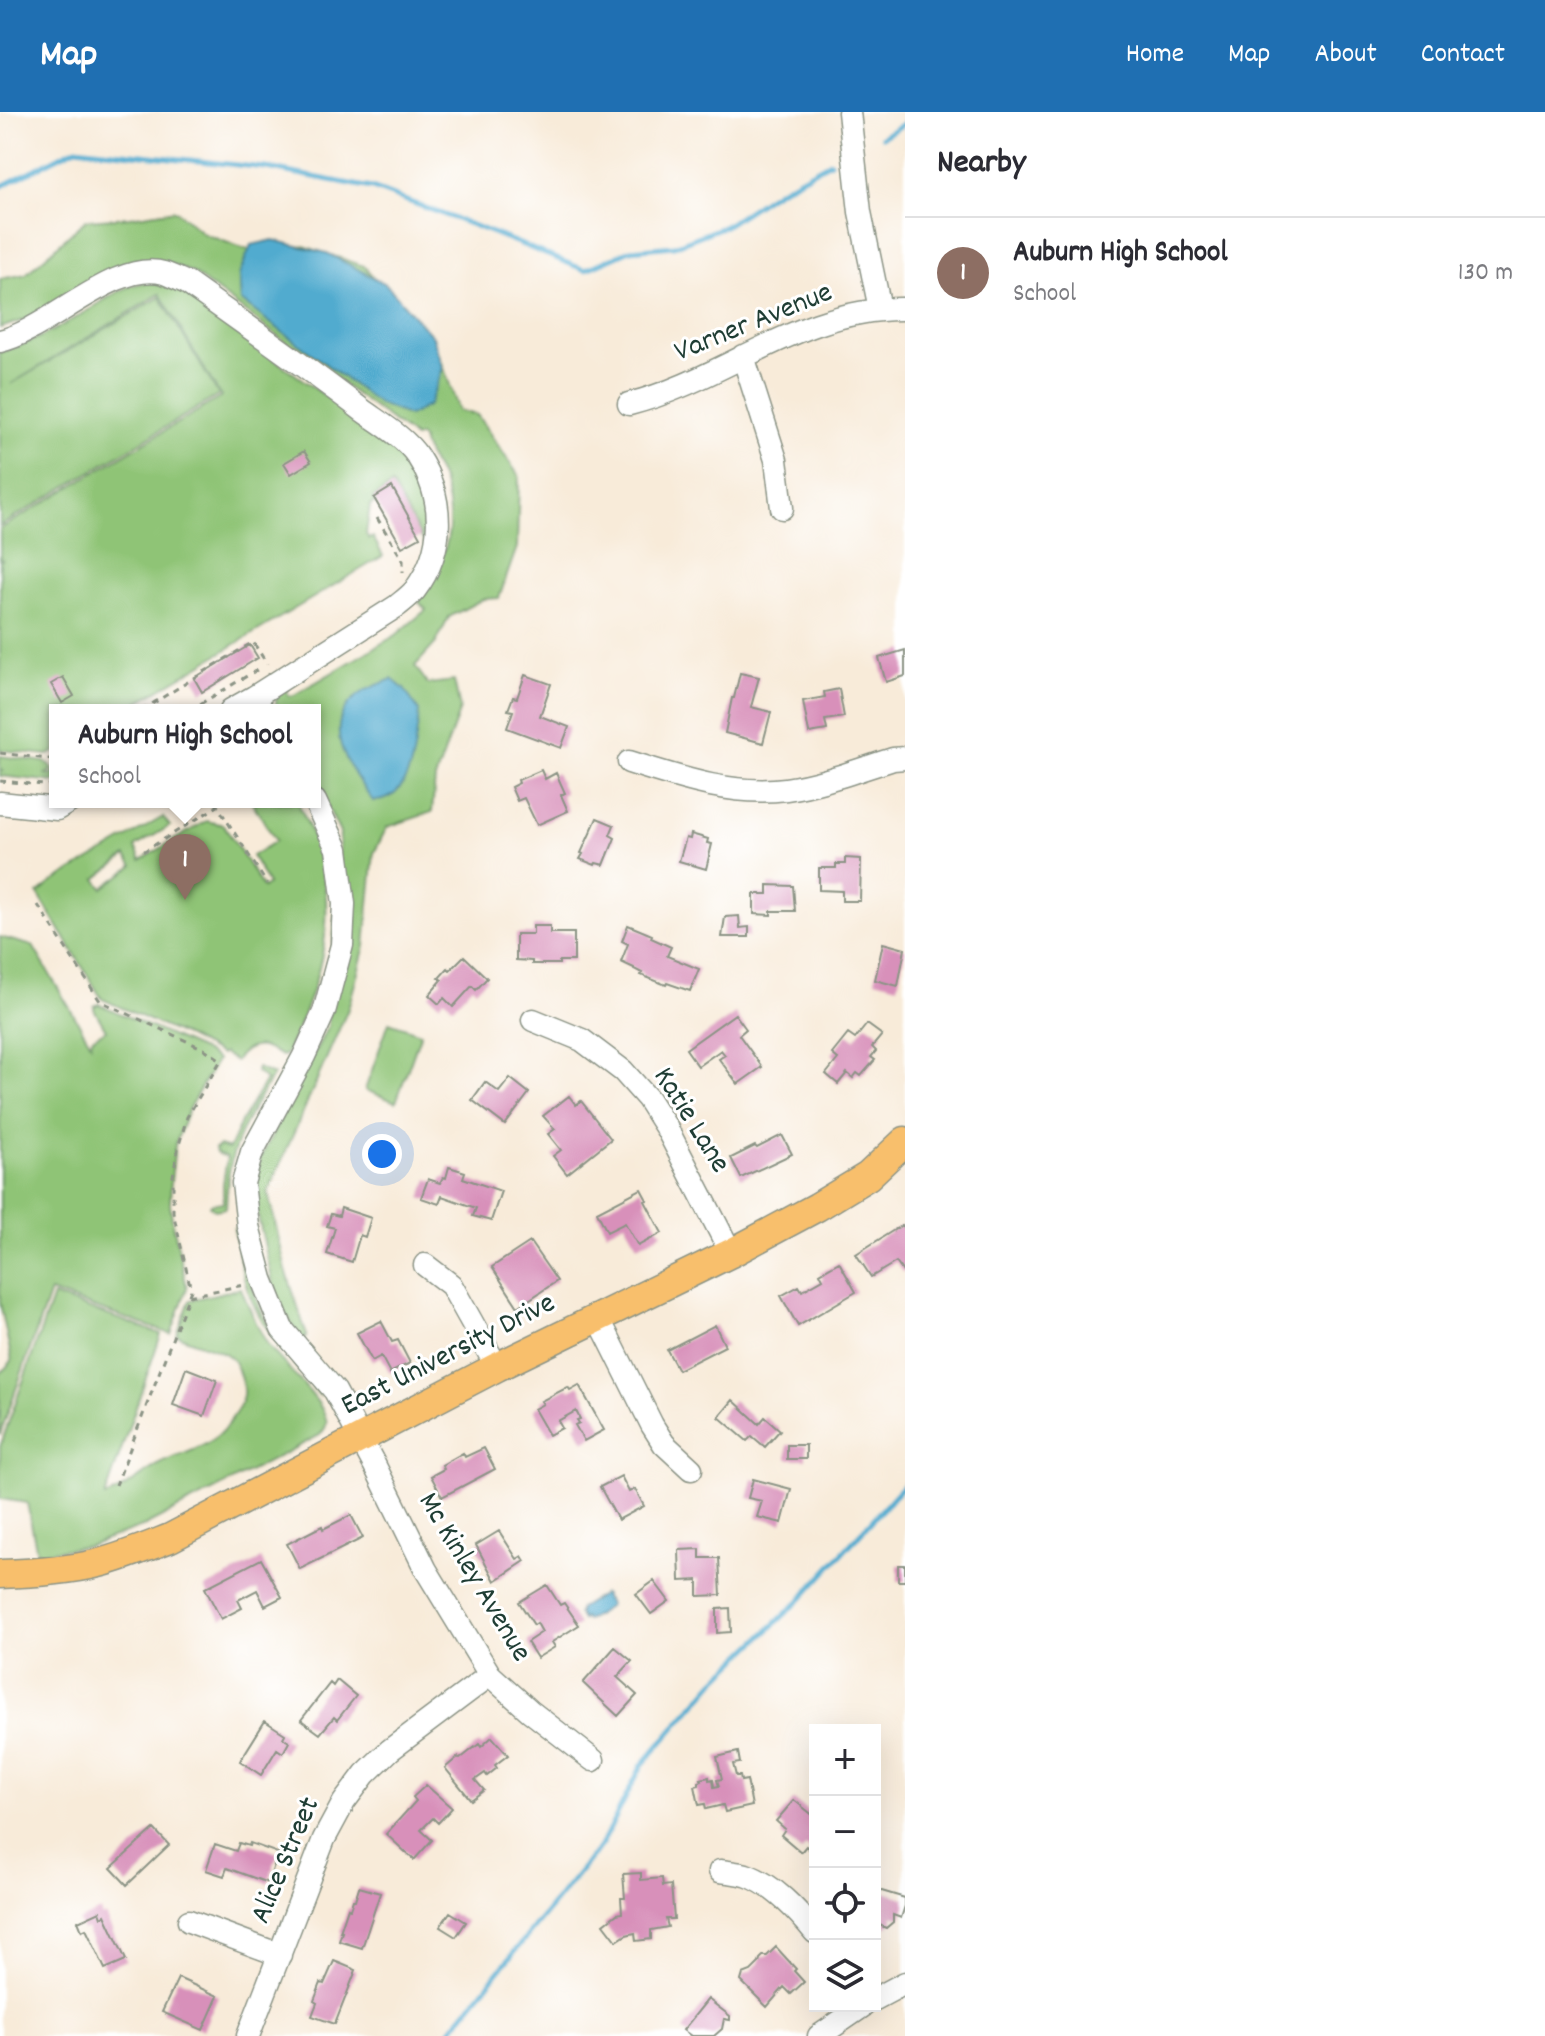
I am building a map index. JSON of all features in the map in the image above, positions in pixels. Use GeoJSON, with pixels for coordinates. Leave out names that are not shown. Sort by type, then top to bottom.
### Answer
{"type":"FeatureCollection","features":[{"type":"Feature","properties":{"kind":"main road","name":"East University Drive"},"geometry":{"type":"LineString","coordinates":[[0,1574],[41,1573],[98,1563],[170,1538],[497,1367],[731,1253],[817,1207],[868,1176],[905,1141]]}},
{"type":"Feature","properties":{"kind":"street"},"geometry":{"type":"LineString","coordinates":[[849,112],[860,212],[880,309]]}},
{"type":"Feature","properties":{"kind":"street"},"geometry":{"type":"LineString","coordinates":[[0,341],[26,331],[110,282],[134,273],[162,272],[187,283],[345,397],[418,455],[438,509],[439,535],[429,565],[415,591],[258,704]]}},
{"type":"Feature","properties":{"kind":"street","name":"Varner Avenue"},"geometry":{"type":"LineString","coordinates":[[629,404],[700,379],[820,322],[880,309],[905,309]]}},
{"type":"Feature","properties":{"kind":"street"},"geometry":{"type":"LineString","coordinates":[[743,356],[776,460],[782,508]]}},
{"type":"Feature","properties":{"kind":"street"},"geometry":{"type":"LineString","coordinates":[[629,762],[688,780],[746,790],[785,789],[905,758]]}},
{"type":"Feature","properties":{"kind":"street"},"geometry":{"type":"LineString","coordinates":[[0,803],[59,808]]}},
{"type":"Feature","properties":{"kind":"street","name":"Mc Kinley Avenue"},"geometry":{"type":"LineString","coordinates":[[318,808],[337,849],[344,904],[342,945],[324,1012],[252,1152],[243,1183],[248,1226],[262,1279],[282,1329],[335,1391],[426,1570],[490,1675],[593,1760]]}},
{"type":"Feature","properties":{"kind":"street","name":"Katie Lane"},"geometry":{"type":"LineString","coordinates":[[533,1020],[582,1040],[623,1071],[648,1099],[667,1129],[731,1253]]}},
{"type":"Feature","properties":{"kind":"street"},"geometry":{"type":"LineString","coordinates":[[425,1265],[451,1285],[497,1367]]}},
{"type":"Feature","properties":{"kind":"street"},"geometry":{"type":"LineString","coordinates":[[598,1317],[652,1425],[664,1444],[691,1469]]}},
{"type":"Feature","properties":{"kind":"street","name":"Alice Street"},"geometry":{"type":"LineString","coordinates":[[248,2036],[324,1839],[344,1802],[390,1750],[490,1675]]}},
{"type":"Feature","properties":{"kind":"street"},"geometry":{"type":"LineString","coordinates":[[720,1871],[747,1876],[774,1891],[809,1924]]}},
{"type":"Feature","properties":{"kind":"street"},"geometry":{"type":"LineString","coordinates":[[189,1921],[280,1955]]}},
{"type":"Feature","properties":{"kind":"street"},"geometry":{"type":"LineString","coordinates":[[881,1996],[905,1983]]}},
{"type":"Feature","properties":{"kind":"street"},"geometry":{"type":"LineString","coordinates":[[819,2036],[854,2012]]}},
{"type":"Feature","properties":{"kind":"path"},"geometry":{"type":"LineString","coordinates":[[377,518],[403,560],[403,573]]}},
{"type":"Feature","properties":{"kind":"path"},"geometry":{"type":"LineString","coordinates":[[152,704],[253,642],[267,664],[200,704]]}},
{"type":"Feature","properties":{"kind":"path"},"geometry":{"type":"LineString","coordinates":[[0,753],[49,759]]}},
{"type":"Feature","properties":{"kind":"path"},"geometry":{"type":"LineString","coordinates":[[0,781],[49,785]]}},
{"type":"Feature","properties":{"kind":"path"},"geometry":{"type":"LineString","coordinates":[[143,852],[210,808]]}},
{"type":"Feature","properties":{"kind":"path"},"geometry":{"type":"LineString","coordinates":[[219,808],[267,884]]}},
{"type":"Feature","properties":{"kind":"path"},"geometry":{"type":"LineString","coordinates":[[38,905],[100,1001],[206,1050],[221,1060],[187,1117],[173,1176],[173,1212],[191,1290],[116,1485]]}},
{"type":"Feature","properties":{"kind":"path"},"geometry":{"type":"LineString","coordinates":[[188,1297],[244,1285]]}},
{"type":"Feature","properties":{"kind":"green space"},"geometry":{"type":"Polygon","coordinates":[[[175,210],[204,234],[245,249],[304,246],[364,266],[438,351],[459,411],[477,415],[519,476],[517,547],[499,598],[483,599],[449,617],[436,643],[415,666],[428,684],[454,681],[460,709],[435,779],[432,812],[387,827],[374,853],[365,946],[348,1009],[268,1192],[286,1270],[307,1336],[304,1340],[276,1297],[256,1207],[256,1179],[259,1161],[328,1026],[340,833],[321,793],[321,704],[276,704],[276,699],[280,690],[289,688],[289,696],[294,695],[396,635],[426,610],[419,602],[446,545],[449,511],[441,478],[419,436],[415,438],[193,273],[174,265],[137,260],[114,269],[24,320],[0,328],[0,279],[26,274],[86,220],[175,210]]]}},
{"type":"Feature","properties":{"kind":"green space"},"geometry":{"type":"Polygon","coordinates":[[[141,283],[176,288],[390,443],[409,465],[422,489],[427,515],[425,544],[392,485],[373,498],[375,503],[370,505],[366,534],[369,539],[373,537],[383,556],[135,704],[49,704],[49,755],[0,750],[0,562],[3,559],[0,560],[0,529],[221,397],[160,294],[11,384],[160,297],[219,395],[0,526],[0,352],[48,333],[112,295],[141,283]]]}},
{"type":"Feature","properties":{"kind":"green space"},"geometry":{"type":"Polygon","coordinates":[[[0,756],[45,762],[49,764],[46,774],[49,775],[49,781],[0,776],[0,771],[4,771],[0,770],[0,756]]]}},
{"type":"Feature","properties":{"kind":"green space"},"geometry":{"type":"Polygon","coordinates":[[[256,808],[300,808],[313,836],[322,869],[326,930],[312,992],[282,1056],[257,1046],[246,1050],[235,1061],[102,999],[38,894],[51,883],[163,817],[170,826],[135,847],[141,860],[206,821],[224,825],[263,888],[268,884],[252,856],[276,841],[256,808]],[[126,856],[96,879],[103,888],[133,866],[126,856]]]}},
{"type":"Feature","properties":{"kind":"green space"},"geometry":{"type":"Polygon","coordinates":[[[0,937],[33,946],[91,1044],[92,1038],[106,1030],[94,1009],[99,1004],[202,1050],[217,1060],[189,1108],[175,1145],[170,1204],[187,1288],[171,1334],[50,1292],[0,1435],[0,1374],[12,1361],[0,1303],[0,937]]]}},
{"type":"Feature","properties":{"kind":"green space"},"geometry":{"type":"Polygon","coordinates":[[[389,1022],[421,1033],[396,1102],[365,1090],[389,1022]]]}},
{"type":"Feature","properties":{"kind":"green space"},"geometry":{"type":"Polygon","coordinates":[[[257,1068],[273,1075],[253,1108],[233,1153],[226,1208],[215,1210],[211,1204],[223,1202],[227,1157],[216,1153],[215,1148],[229,1149],[266,1080],[256,1072],[257,1068]]]}},
{"type":"Feature","properties":{"kind":"green space"},"geometry":{"type":"Polygon","coordinates":[[[234,1229],[239,1233],[253,1287],[268,1326],[286,1352],[320,1390],[320,1396],[280,1346],[254,1306],[243,1276],[234,1229]]]}},
{"type":"Feature","properties":{"kind":"green space"},"geometry":{"type":"Polygon","coordinates":[[[241,1288],[268,1345],[323,1411],[326,1423],[320,1435],[145,1526],[89,1546],[37,1553],[27,1503],[0,1499],[0,1447],[53,1296],[161,1334],[105,1497],[162,1463],[213,1440],[238,1409],[243,1387],[232,1359],[177,1335],[190,1300],[241,1288]]]}},
{"type":"Feature","properties":{"kind":"water"},"geometry":{"type":"Polygon","coordinates":[[[273,240],[327,253],[386,284],[433,337],[443,368],[429,405],[409,416],[379,404],[241,301],[239,275],[251,245],[273,240]]]}},
{"type":"Feature","properties":{"kind":"water"},"geometry":{"type":"Polygon","coordinates":[[[392,679],[404,689],[419,711],[414,753],[397,792],[386,799],[373,801],[341,745],[341,717],[349,704],[366,690],[392,679]]]}},
{"type":"Feature","properties":{"kind":"water"},"geometry":{"type":"Polygon","coordinates":[[[603,1594],[610,1606],[586,1621],[584,1618],[582,1620],[579,1609],[603,1594]]]}},
{"type":"Feature","properties":{"kind":"building"},"geometry":{"type":"Polygon","coordinates":[[[304,451],[311,462],[291,474],[284,463],[304,451]]]}},
{"type":"Feature","properties":{"kind":"building"},"geometry":{"type":"Polygon","coordinates":[[[392,487],[420,537],[402,547],[374,498],[392,487]]]}},
{"type":"Feature","properties":{"kind":"building"},"geometry":{"type":"Polygon","coordinates":[[[250,645],[258,658],[202,692],[194,678],[250,645]]]}},
{"type":"Feature","properties":{"kind":"building"},"geometry":{"type":"Polygon","coordinates":[[[905,650],[905,676],[886,682],[879,658],[905,650]]]}},
{"type":"Feature","properties":{"kind":"building"},"geometry":{"type":"Polygon","coordinates":[[[740,673],[759,677],[751,707],[771,712],[763,743],[725,733],[740,673]]]}},
{"type":"Feature","properties":{"kind":"building"},"geometry":{"type":"Polygon","coordinates":[[[525,675],[551,684],[540,716],[569,727],[561,748],[507,728],[513,711],[508,710],[513,697],[517,698],[525,675]]]}},
{"type":"Feature","properties":{"kind":"building"},"geometry":{"type":"Polygon","coordinates":[[[63,677],[74,696],[62,703],[51,684],[63,677]]]}},
{"type":"Feature","properties":{"kind":"building"},"geometry":{"type":"Polygon","coordinates":[[[839,689],[844,717],[825,720],[827,730],[809,733],[803,701],[825,697],[824,692],[839,689]]]}},
{"type":"Feature","properties":{"kind":"building"},"geometry":{"type":"Polygon","coordinates":[[[541,770],[545,779],[556,773],[565,793],[561,795],[568,811],[537,825],[524,798],[517,801],[511,787],[519,783],[518,780],[541,770]]]}},
{"type":"Feature","properties":{"kind":"building"},"geometry":{"type":"Polygon","coordinates":[[[597,818],[614,825],[610,835],[615,838],[604,865],[580,859],[597,818]]]}},
{"type":"Feature","properties":{"kind":"building"},"geometry":{"type":"Polygon","coordinates":[[[691,834],[708,839],[707,843],[712,844],[706,869],[679,861],[686,838],[690,839],[691,834]]]}},
{"type":"Feature","properties":{"kind":"building"},"geometry":{"type":"Polygon","coordinates":[[[845,858],[861,859],[860,901],[842,901],[842,891],[819,890],[819,868],[836,868],[836,864],[845,864],[845,858]]]}},
{"type":"Feature","properties":{"kind":"building"},"geometry":{"type":"Polygon","coordinates":[[[768,885],[793,886],[795,911],[754,914],[754,894],[768,894],[768,885]]]}},
{"type":"Feature","properties":{"kind":"building"},"geometry":{"type":"Polygon","coordinates":[[[739,916],[740,928],[749,927],[749,937],[722,937],[725,917],[739,916]]]}},
{"type":"Feature","properties":{"kind":"building"},"geometry":{"type":"Polygon","coordinates":[[[628,925],[671,947],[667,956],[699,969],[690,991],[641,975],[621,962],[628,944],[622,941],[628,925]]]}},
{"type":"Feature","properties":{"kind":"building"},"geometry":{"type":"Polygon","coordinates":[[[533,926],[550,926],[550,933],[574,933],[574,961],[532,964],[532,961],[516,960],[516,934],[533,934],[533,926]]]}},
{"type":"Feature","properties":{"kind":"building"},"geometry":{"type":"Polygon","coordinates":[[[883,943],[905,949],[898,986],[875,980],[883,943]]]}},
{"type":"Feature","properties":{"kind":"building"},"geometry":{"type":"Polygon","coordinates":[[[464,956],[487,978],[476,990],[472,986],[453,1007],[444,998],[439,1004],[429,995],[442,980],[439,978],[464,956]]]}},
{"type":"Feature","properties":{"kind":"building"},"geometry":{"type":"Polygon","coordinates":[[[735,1014],[746,1029],[739,1035],[762,1067],[738,1084],[719,1059],[725,1055],[721,1050],[698,1066],[686,1049],[735,1014]]]}},
{"type":"Feature","properties":{"kind":"building"},"geometry":{"type":"Polygon","coordinates":[[[867,1024],[882,1035],[872,1047],[876,1051],[871,1057],[875,1060],[861,1076],[857,1073],[853,1078],[847,1073],[838,1084],[826,1074],[838,1059],[832,1054],[848,1034],[855,1039],[867,1024]]]}},
{"type":"Feature","properties":{"kind":"building"},"geometry":{"type":"Polygon","coordinates":[[[510,1078],[529,1093],[505,1125],[472,1100],[485,1082],[499,1092],[510,1078]]]}},
{"type":"Feature","properties":{"kind":"building"},"geometry":{"type":"Polygon","coordinates":[[[569,1096],[576,1105],[581,1101],[611,1139],[567,1174],[553,1156],[561,1150],[548,1134],[555,1129],[543,1116],[569,1096]]]}},
{"type":"Feature","properties":{"kind":"building"},"geometry":{"type":"Polygon","coordinates":[[[782,1135],[792,1154],[741,1178],[731,1158],[782,1135]]]}},
{"type":"Feature","properties":{"kind":"building"},"geometry":{"type":"Polygon","coordinates":[[[449,1167],[465,1172],[463,1178],[501,1191],[491,1221],[473,1216],[476,1208],[442,1196],[439,1204],[421,1198],[428,1179],[440,1183],[443,1177],[446,1178],[449,1167]]]}},
{"type":"Feature","properties":{"kind":"building"},"geometry":{"type":"Polygon","coordinates":[[[641,1189],[662,1233],[638,1246],[625,1223],[607,1232],[597,1212],[641,1189]]]}},
{"type":"Feature","properties":{"kind":"building"},"geometry":{"type":"Polygon","coordinates":[[[341,1208],[371,1218],[365,1237],[360,1235],[352,1262],[327,1254],[335,1228],[327,1226],[331,1214],[339,1216],[341,1208]]]}},
{"type":"Feature","properties":{"kind":"building"},"geometry":{"type":"Polygon","coordinates":[[[902,1225],[905,1229],[905,1271],[896,1262],[871,1277],[856,1254],[902,1225]]]}},
{"type":"Feature","properties":{"kind":"building"},"geometry":{"type":"Polygon","coordinates":[[[530,1242],[557,1281],[518,1307],[492,1267],[530,1242]]]}},
{"type":"Feature","properties":{"kind":"building"},"geometry":{"type":"Polygon","coordinates":[[[839,1262],[856,1292],[798,1326],[781,1296],[799,1286],[802,1291],[823,1279],[820,1273],[839,1262]]]}},
{"type":"Feature","properties":{"kind":"building"},"geometry":{"type":"Polygon","coordinates":[[[381,1321],[392,1342],[398,1340],[410,1363],[390,1373],[381,1356],[372,1361],[357,1333],[381,1321]]]}},
{"type":"Feature","properties":{"kind":"building"},"geometry":{"type":"Polygon","coordinates":[[[715,1325],[725,1346],[678,1370],[667,1350],[715,1325]]]}},
{"type":"Feature","properties":{"kind":"building"},"geometry":{"type":"Polygon","coordinates":[[[186,1368],[217,1380],[204,1416],[173,1405],[186,1368]]]}},
{"type":"Feature","properties":{"kind":"building"},"geometry":{"type":"Polygon","coordinates":[[[579,1385],[604,1430],[584,1441],[575,1425],[580,1419],[576,1411],[558,1421],[562,1428],[549,1435],[534,1409],[543,1404],[541,1401],[568,1387],[570,1390],[579,1385]]]}},
{"type":"Feature","properties":{"kind":"building"},"geometry":{"type":"Polygon","coordinates":[[[733,1400],[759,1424],[765,1417],[780,1430],[765,1447],[752,1436],[747,1441],[719,1417],[733,1400]]]}},
{"type":"Feature","properties":{"kind":"building"},"geometry":{"type":"Polygon","coordinates":[[[787,1445],[806,1445],[806,1459],[787,1459],[787,1445]]]}},
{"type":"Feature","properties":{"kind":"building"},"geometry":{"type":"Polygon","coordinates":[[[484,1448],[495,1469],[442,1497],[431,1476],[444,1469],[442,1465],[463,1453],[465,1457],[484,1448]]]}},
{"type":"Feature","properties":{"kind":"building"},"geometry":{"type":"Polygon","coordinates":[[[621,1476],[629,1492],[635,1489],[644,1506],[618,1520],[600,1487],[621,1476]]]}},
{"type":"Feature","properties":{"kind":"building"},"geometry":{"type":"Polygon","coordinates":[[[753,1479],[791,1489],[782,1523],[757,1517],[762,1501],[748,1498],[753,1479]]]}},
{"type":"Feature","properties":{"kind":"building"},"geometry":{"type":"Polygon","coordinates":[[[351,1515],[363,1538],[300,1569],[287,1544],[351,1515]]]}},
{"type":"Feature","properties":{"kind":"building"},"geometry":{"type":"Polygon","coordinates":[[[499,1531],[517,1559],[522,1556],[525,1561],[495,1581],[476,1545],[499,1531]]]}},
{"type":"Feature","properties":{"kind":"building"},"geometry":{"type":"Polygon","coordinates":[[[700,1549],[700,1558],[719,1558],[721,1595],[698,1596],[698,1580],[680,1581],[679,1550],[700,1549]]]}},
{"type":"Feature","properties":{"kind":"building"},"geometry":{"type":"Polygon","coordinates":[[[261,1559],[282,1597],[265,1606],[257,1590],[238,1600],[242,1608],[221,1619],[205,1588],[261,1559]]]}},
{"type":"Feature","properties":{"kind":"building"},"geometry":{"type":"Polygon","coordinates":[[[898,1565],[905,1565],[905,1581],[898,1581],[898,1565]]]}},
{"type":"Feature","properties":{"kind":"building"},"geometry":{"type":"Polygon","coordinates":[[[654,1581],[669,1601],[651,1614],[636,1594],[654,1581]]]}},
{"type":"Feature","properties":{"kind":"building"},"geometry":{"type":"Polygon","coordinates":[[[547,1585],[579,1625],[552,1642],[555,1647],[537,1658],[527,1642],[542,1632],[519,1602],[547,1585]]]}},
{"type":"Feature","properties":{"kind":"building"},"geometry":{"type":"Polygon","coordinates":[[[730,1608],[731,1632],[717,1633],[717,1609],[730,1608]]]}},
{"type":"Feature","properties":{"kind":"building"},"geometry":{"type":"Polygon","coordinates":[[[615,1647],[632,1661],[617,1677],[637,1695],[618,1716],[583,1683],[615,1647]]]}},
{"type":"Feature","properties":{"kind":"building"},"geometry":{"type":"Polygon","coordinates":[[[337,1680],[356,1696],[337,1720],[334,1717],[320,1734],[301,1720],[330,1683],[333,1686],[337,1680]]]}},
{"type":"Feature","properties":{"kind":"building"},"geometry":{"type":"Polygon","coordinates":[[[265,1721],[285,1734],[283,1738],[289,1742],[283,1753],[277,1749],[261,1775],[240,1761],[265,1721]]]}},
{"type":"Feature","properties":{"kind":"building"},"geometry":{"type":"Polygon","coordinates":[[[492,1737],[508,1755],[487,1776],[485,1773],[475,1780],[484,1790],[471,1800],[445,1768],[492,1737]]]}},
{"type":"Feature","properties":{"kind":"building"},"geometry":{"type":"Polygon","coordinates":[[[738,1752],[740,1763],[733,1764],[736,1776],[740,1776],[741,1781],[747,1780],[752,1806],[725,1812],[723,1805],[706,1809],[705,1804],[699,1805],[695,1786],[701,1779],[709,1777],[709,1780],[713,1779],[714,1787],[719,1786],[717,1780],[722,1779],[717,1757],[738,1752]]]}},
{"type":"Feature","properties":{"kind":"building"},"geometry":{"type":"Polygon","coordinates":[[[426,1785],[452,1808],[438,1823],[433,1818],[421,1830],[432,1840],[414,1860],[386,1834],[416,1801],[413,1797],[426,1785]]]}},
{"type":"Feature","properties":{"kind":"building"},"geometry":{"type":"Polygon","coordinates":[[[794,1800],[809,1812],[809,1849],[806,1846],[801,1852],[781,1835],[785,1829],[776,1821],[794,1800]]]}},
{"type":"Feature","properties":{"kind":"building"},"geometry":{"type":"Polygon","coordinates":[[[154,1829],[169,1845],[127,1885],[111,1868],[154,1829]]]}},
{"type":"Feature","properties":{"kind":"building"},"geometry":{"type":"Polygon","coordinates":[[[239,1843],[249,1846],[250,1843],[278,1853],[268,1883],[227,1868],[224,1876],[206,1870],[215,1844],[236,1851],[239,1843]]]}},
{"type":"Feature","properties":{"kind":"building"},"geometry":{"type":"Polygon","coordinates":[[[641,1873],[641,1880],[662,1878],[663,1886],[671,1885],[674,1919],[666,1919],[668,1927],[651,1930],[651,1939],[636,1941],[635,1933],[617,1941],[604,1924],[622,1913],[621,1898],[625,1898],[623,1874],[641,1873]]]}},
{"type":"Feature","properties":{"kind":"building"},"geometry":{"type":"Polygon","coordinates":[[[359,1887],[380,1893],[362,1948],[339,1941],[348,1908],[355,1900],[359,1887]]]}},
{"type":"Feature","properties":{"kind":"building"},"geometry":{"type":"Polygon","coordinates":[[[881,1891],[905,1898],[901,1918],[893,1915],[893,1922],[886,1928],[881,1926],[881,1891]]]}},
{"type":"Feature","properties":{"kind":"building"},"geometry":{"type":"Polygon","coordinates":[[[100,1911],[102,1917],[105,1915],[126,1960],[105,1969],[86,1929],[82,1931],[78,1921],[100,1911]]]}},
{"type":"Feature","properties":{"kind":"building"},"geometry":{"type":"Polygon","coordinates":[[[450,1912],[466,1922],[456,1937],[440,1927],[450,1912]]]}},
{"type":"Feature","properties":{"kind":"building"},"geometry":{"type":"Polygon","coordinates":[[[776,1947],[804,1982],[791,1994],[784,1987],[767,2007],[741,1981],[743,1974],[751,1971],[763,1956],[776,1947]]]}},
{"type":"Feature","properties":{"kind":"building"},"geometry":{"type":"Polygon","coordinates":[[[334,1961],[356,1970],[335,2024],[312,2016],[321,1983],[324,1984],[334,1961]]]}},
{"type":"Feature","properties":{"kind":"building"},"geometry":{"type":"Polygon","coordinates":[[[178,1978],[218,1996],[203,2030],[162,2012],[178,1978]]]}},
{"type":"Feature","properties":{"kind":"building"},"geometry":{"type":"Polygon","coordinates":[[[708,1999],[730,2016],[730,2020],[724,2019],[722,2029],[714,2036],[691,2036],[683,2030],[708,1999]]]}},
{"type":"Feature","properties":{"kind":"waterway"},"geometry":{"type":"LineString","coordinates":[[882,137],[905,123]]}},
{"type":"Feature","properties":{"kind":"waterway"},"geometry":{"type":"LineString","coordinates":[[0,187],[76,148],[266,168],[372,188],[585,270],[630,250],[674,246],[725,226],[776,192],[830,162]]}},
{"type":"Feature","properties":{"kind":"waterway"},"geometry":{"type":"LineString","coordinates":[[446,2036],[602,1844],[642,1765],[715,1681],[801,1599],[905,1484]]}},
{"type":"Feature","properties":{"kind":"place","name":"Auburn High School"},"geometry":{"type":"Point","coordinates":[185,900]}}]}
